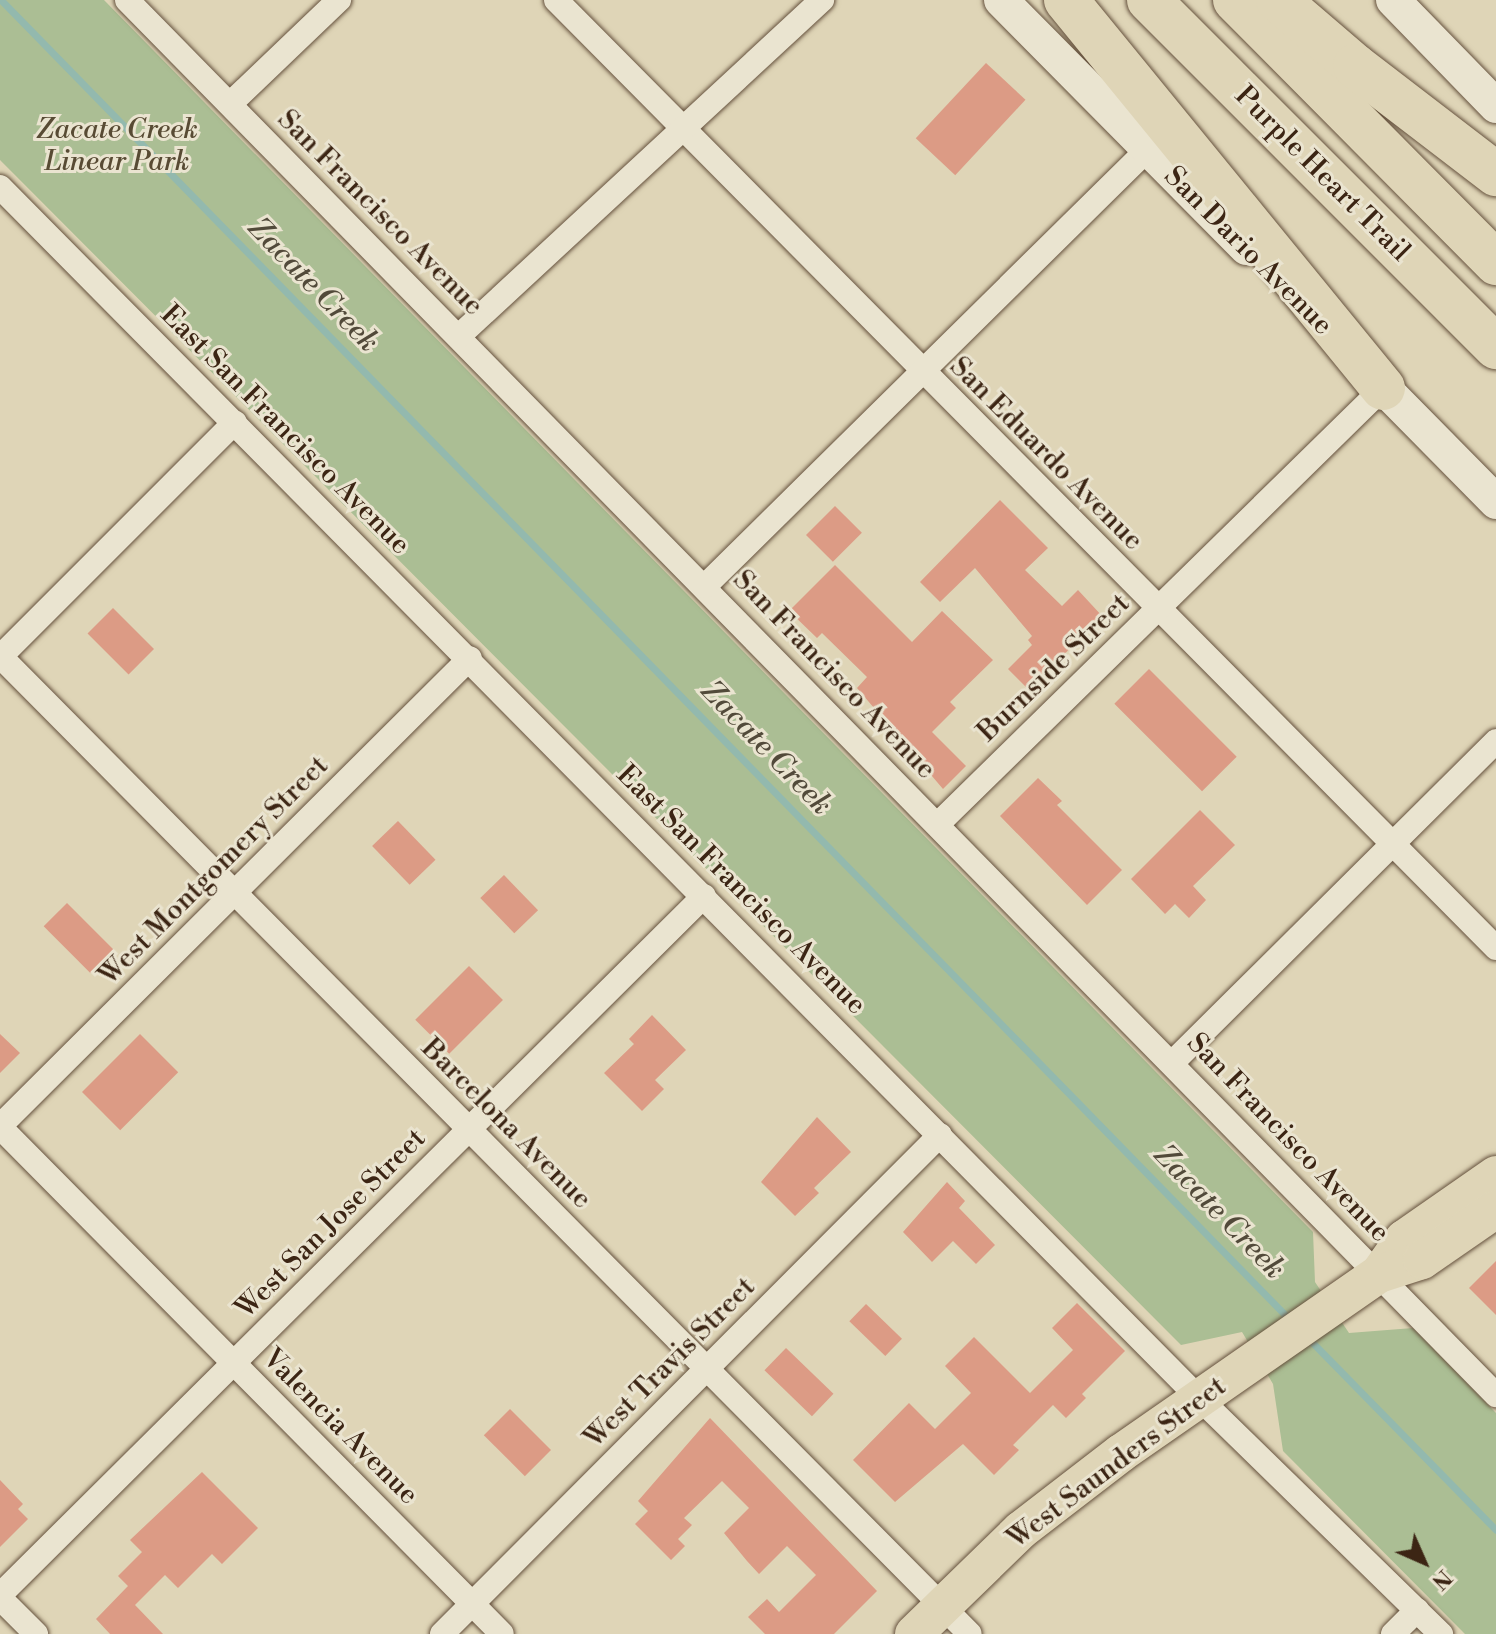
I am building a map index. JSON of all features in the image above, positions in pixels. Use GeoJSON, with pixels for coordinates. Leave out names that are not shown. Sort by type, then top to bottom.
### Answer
{"type":"FeatureCollection","features":[{"type":"Feature","properties":{"kind":"highway"},"geometry":{"type":"LineString","coordinates":[[1066,0],[1383,388]]}},
{"type":"Feature","properties":{"kind":"highway","name":"Purple Heart Trail"},"geometry":{"type":"LineString","coordinates":[[1149,0],[1496,347]]}},
{"type":"Feature","properties":{"kind":"highway"},"geometry":{"type":"LineString","coordinates":[[1235,0],[1496,263]]}},
{"type":"Feature","properties":{"kind":"highway"},"geometry":{"type":"LineString","coordinates":[[1278,0],[1355,66],[1496,174]]}},
{"type":"Feature","properties":{"kind":"main road","name":"San Dario Avenue"},"geometry":{"type":"LineString","coordinates":[[1001,0],[1496,502]]}},
{"type":"Feature","properties":{"kind":"main road"},"geometry":{"type":"LineString","coordinates":[[1393,0],[1496,106]]}},
{"type":"Feature","properties":{"kind":"main road"},"geometry":{"type":"LineString","coordinates":[[1379,1274],[1404,1239],[1496,1175]]}},
{"type":"Feature","properties":{"kind":"main road"},"geometry":{"type":"LineString","coordinates":[[1379,1274],[1422,1260],[1496,1209]]}},
{"type":"Feature","properties":{"kind":"main road","name":"West Saunders Street"},"geometry":{"type":"LineString","coordinates":[[914,1634],[1060,1498],[1379,1274]]}},
{"type":"Feature","properties":{"kind":"street","name":"San Francisco Avenue"},"geometry":{"type":"LineString","coordinates":[[127,0],[1496,1395]]}},
{"type":"Feature","properties":{"kind":"street"},"geometry":{"type":"LineString","coordinates":[[230,104],[339,0]]}},
{"type":"Feature","properties":{"kind":"street","name":"San Eduardo Avenue"},"geometry":{"type":"LineString","coordinates":[[556,0],[1496,948]]}},
{"type":"Feature","properties":{"kind":"street"},"geometry":{"type":"LineString","coordinates":[[459,336],[681,127],[822,0]]}},
{"type":"Feature","properties":{"kind":"street"},"geometry":{"type":"LineString","coordinates":[[705,586],[1148,149]]}},
{"type":"Feature","properties":{"kind":"street","name":"East San Francisco Avenue"},"geometry":{"type":"LineString","coordinates":[[0,188],[470,658],[1200,1399],[1441,1634]]}},
{"type":"Feature","properties":{"kind":"street","name":"Burnside Street"},"geometry":{"type":"LineString","coordinates":[[938,824],[1383,388]]}},
{"type":"Feature","properties":{"kind":"street"},"geometry":{"type":"LineString","coordinates":[[0,657],[235,422]]}},
{"type":"Feature","properties":{"kind":"street","name":"Barcelona Avenue"},"geometry":{"type":"LineString","coordinates":[[0,657],[970,1634]]}},
{"type":"Feature","properties":{"kind":"street","name":"West Montgomery Street"},"geometry":{"type":"LineString","coordinates":[[0,1126],[470,658]]}},
{"type":"Feature","properties":{"kind":"street"},"geometry":{"type":"LineString","coordinates":[[1172,1063],[1496,741]]}},
{"type":"Feature","properties":{"kind":"street","name":"West San Jose Street"},"geometry":{"type":"LineString","coordinates":[[0,1597],[704,896]]}},
{"type":"Feature","properties":{"kind":"street","name":"Valencia Avenue"},"geometry":{"type":"LineString","coordinates":[[0,1126],[502,1634]]}},
{"type":"Feature","properties":{"kind":"street","name":"West Travis Street"},"geometry":{"type":"LineString","coordinates":[[442,1634],[940,1135]]}},
{"type":"Feature","properties":{"kind":"street"},"geometry":{"type":"LineString","coordinates":[[0,1597],[36,1634]]}},
{"type":"Feature","properties":{"kind":"street"},"geometry":{"type":"LineString","coordinates":[[1393,1634],[1417,1610]]}},
{"type":"Feature","properties":{"kind":"green space","name":"Zacate Creek Linear Park"},"geometry":{"type":"Polygon","coordinates":[[[0,0],[104,0],[1313,1232],[1315,1282],[1349,1333],[1413,1328],[1496,1413],[1496,1634],[1465,1634],[1283,1451],[1273,1384],[1242,1332],[1181,1345],[0,160],[0,0]]]}},
{"type":"Feature","properties":{"kind":"building"},"geometry":{"type":"Polygon","coordinates":[[[986,63],[1025,100],[955,175],[916,138],[986,63]]]}},
{"type":"Feature","properties":{"kind":"building"},"geometry":{"type":"Polygon","coordinates":[[[1000,500],[1048,548],[1025,570],[1062,606],[1078,590],[1103,617],[1028,689],[1008,669],[1032,645],[1028,640],[1032,636],[975,568],[940,602],[920,582],[1000,500]]]}},
{"type":"Feature","properties":{"kind":"building"},"geometry":{"type":"Polygon","coordinates":[[[835,506],[862,533],[833,562],[806,535],[835,506]]]}},
{"type":"Feature","properties":{"kind":"building"},"geometry":{"type":"Polygon","coordinates":[[[835,565],[912,642],[942,611],[993,660],[950,702],[956,708],[932,732],[966,766],[943,789],[857,688],[867,677],[822,633],[817,638],[789,611],[835,565]]]}},
{"type":"Feature","properties":{"kind":"building"},"geometry":{"type":"Polygon","coordinates":[[[113,608],[154,649],[129,674],[88,633],[113,608]]]}},
{"type":"Feature","properties":{"kind":"building"},"geometry":{"type":"Polygon","coordinates":[[[1149,669],[1237,757],[1202,791],[1114,704],[1149,669]]]}},
{"type":"Feature","properties":{"kind":"building"},"geometry":{"type":"Polygon","coordinates":[[[1038,778],[1062,801],[1057,805],[1122,870],[1087,905],[1000,816],[1038,778]]]}},
{"type":"Feature","properties":{"kind":"building"},"geometry":{"type":"Polygon","coordinates":[[[1200,810],[1235,845],[1193,886],[1206,900],[1189,918],[1175,904],[1165,914],[1131,879],[1200,810]]]}},
{"type":"Feature","properties":{"kind":"building"},"geometry":{"type":"Polygon","coordinates":[[[398,821],[436,860],[410,885],[372,846],[398,821]]]}},
{"type":"Feature","properties":{"kind":"building"},"geometry":{"type":"Polygon","coordinates":[[[504,875],[538,910],[514,933],[480,898],[504,875]]]}},
{"type":"Feature","properties":{"kind":"building"},"geometry":{"type":"Polygon","coordinates":[[[67,903],[114,950],[90,973],[44,926],[67,903]]]}},
{"type":"Feature","properties":{"kind":"building"},"geometry":{"type":"Polygon","coordinates":[[[469,966],[503,1000],[449,1054],[415,1020],[469,966]]]}},
{"type":"Feature","properties":{"kind":"building"},"geometry":{"type":"Polygon","coordinates":[[[652,1015],[686,1050],[655,1080],[664,1089],[642,1111],[604,1073],[634,1044],[629,1039],[652,1015]]]}},
{"type":"Feature","properties":{"kind":"building"},"geometry":{"type":"Polygon","coordinates":[[[0,1034],[20,1053],[0,1073],[0,1034]]]}},
{"type":"Feature","properties":{"kind":"building"},"geometry":{"type":"Polygon","coordinates":[[[140,1034],[178,1072],[120,1130],[82,1092],[140,1034]]]}},
{"type":"Feature","properties":{"kind":"building"},"geometry":{"type":"Polygon","coordinates":[[[817,1117],[851,1152],[814,1188],[819,1193],[795,1216],[761,1182],[817,1117]]]}},
{"type":"Feature","properties":{"kind":"building"},"geometry":{"type":"Polygon","coordinates":[[[947,1182],[965,1201],[959,1208],[995,1245],[976,1264],[953,1241],[932,1262],[903,1232],[947,1182]]]}},
{"type":"Feature","properties":{"kind":"building"},"geometry":{"type":"Polygon","coordinates":[[[1496,1261],[1496,1315],[1469,1288],[1496,1261]]]}},
{"type":"Feature","properties":{"kind":"building"},"geometry":{"type":"Polygon","coordinates":[[[1077,1303],[1125,1351],[1082,1394],[1086,1398],[1066,1418],[1053,1405],[1013,1445],[1019,1450],[994,1475],[963,1444],[895,1502],[853,1460],[909,1403],[935,1429],[971,1393],[945,1366],[974,1337],[1030,1393],[1073,1350],[1052,1328],[1077,1303]]]}},
{"type":"Feature","properties":{"kind":"building"},"geometry":{"type":"Polygon","coordinates":[[[866,1304],[902,1339],[885,1356],[849,1321],[866,1304]]]}},
{"type":"Feature","properties":{"kind":"building"},"geometry":{"type":"Polygon","coordinates":[[[786,1348],[833,1394],[812,1416],[764,1370],[786,1348]]]}},
{"type":"Feature","properties":{"kind":"building"},"geometry":{"type":"Polygon","coordinates":[[[510,1409],[551,1450],[525,1476],[484,1435],[510,1409]]]}},
{"type":"Feature","properties":{"kind":"building"},"geometry":{"type":"Polygon","coordinates":[[[710,1418],[877,1591],[834,1634],[765,1634],[748,1617],[767,1599],[779,1612],[816,1575],[787,1546],[759,1574],[724,1533],[749,1508],[722,1481],[684,1518],[692,1525],[678,1539],[685,1546],[671,1560],[635,1524],[648,1511],[638,1501],[710,1418]]]}},
{"type":"Feature","properties":{"kind":"building"},"geometry":{"type":"Polygon","coordinates":[[[202,1472],[258,1528],[222,1564],[212,1554],[178,1588],[165,1575],[135,1605],[163,1634],[110,1634],[96,1619],[128,1586],[118,1576],[142,1552],[130,1540],[202,1472]]]}},
{"type":"Feature","properties":{"kind":"building"},"geometry":{"type":"Polygon","coordinates":[[[0,1480],[23,1504],[18,1509],[28,1519],[0,1547],[0,1480]]]}},
{"type":"Feature","properties":{"kind":"waterway","name":"Zacate Creek"},"geometry":{"type":"LineString","coordinates":[[1,0],[1290,1320]]}},
{"type":"Feature","properties":{"kind":"waterway","name":"Zacate Creek"},"geometry":{"type":"LineString","coordinates":[[1307,1337],[1496,1530]]}}]}
